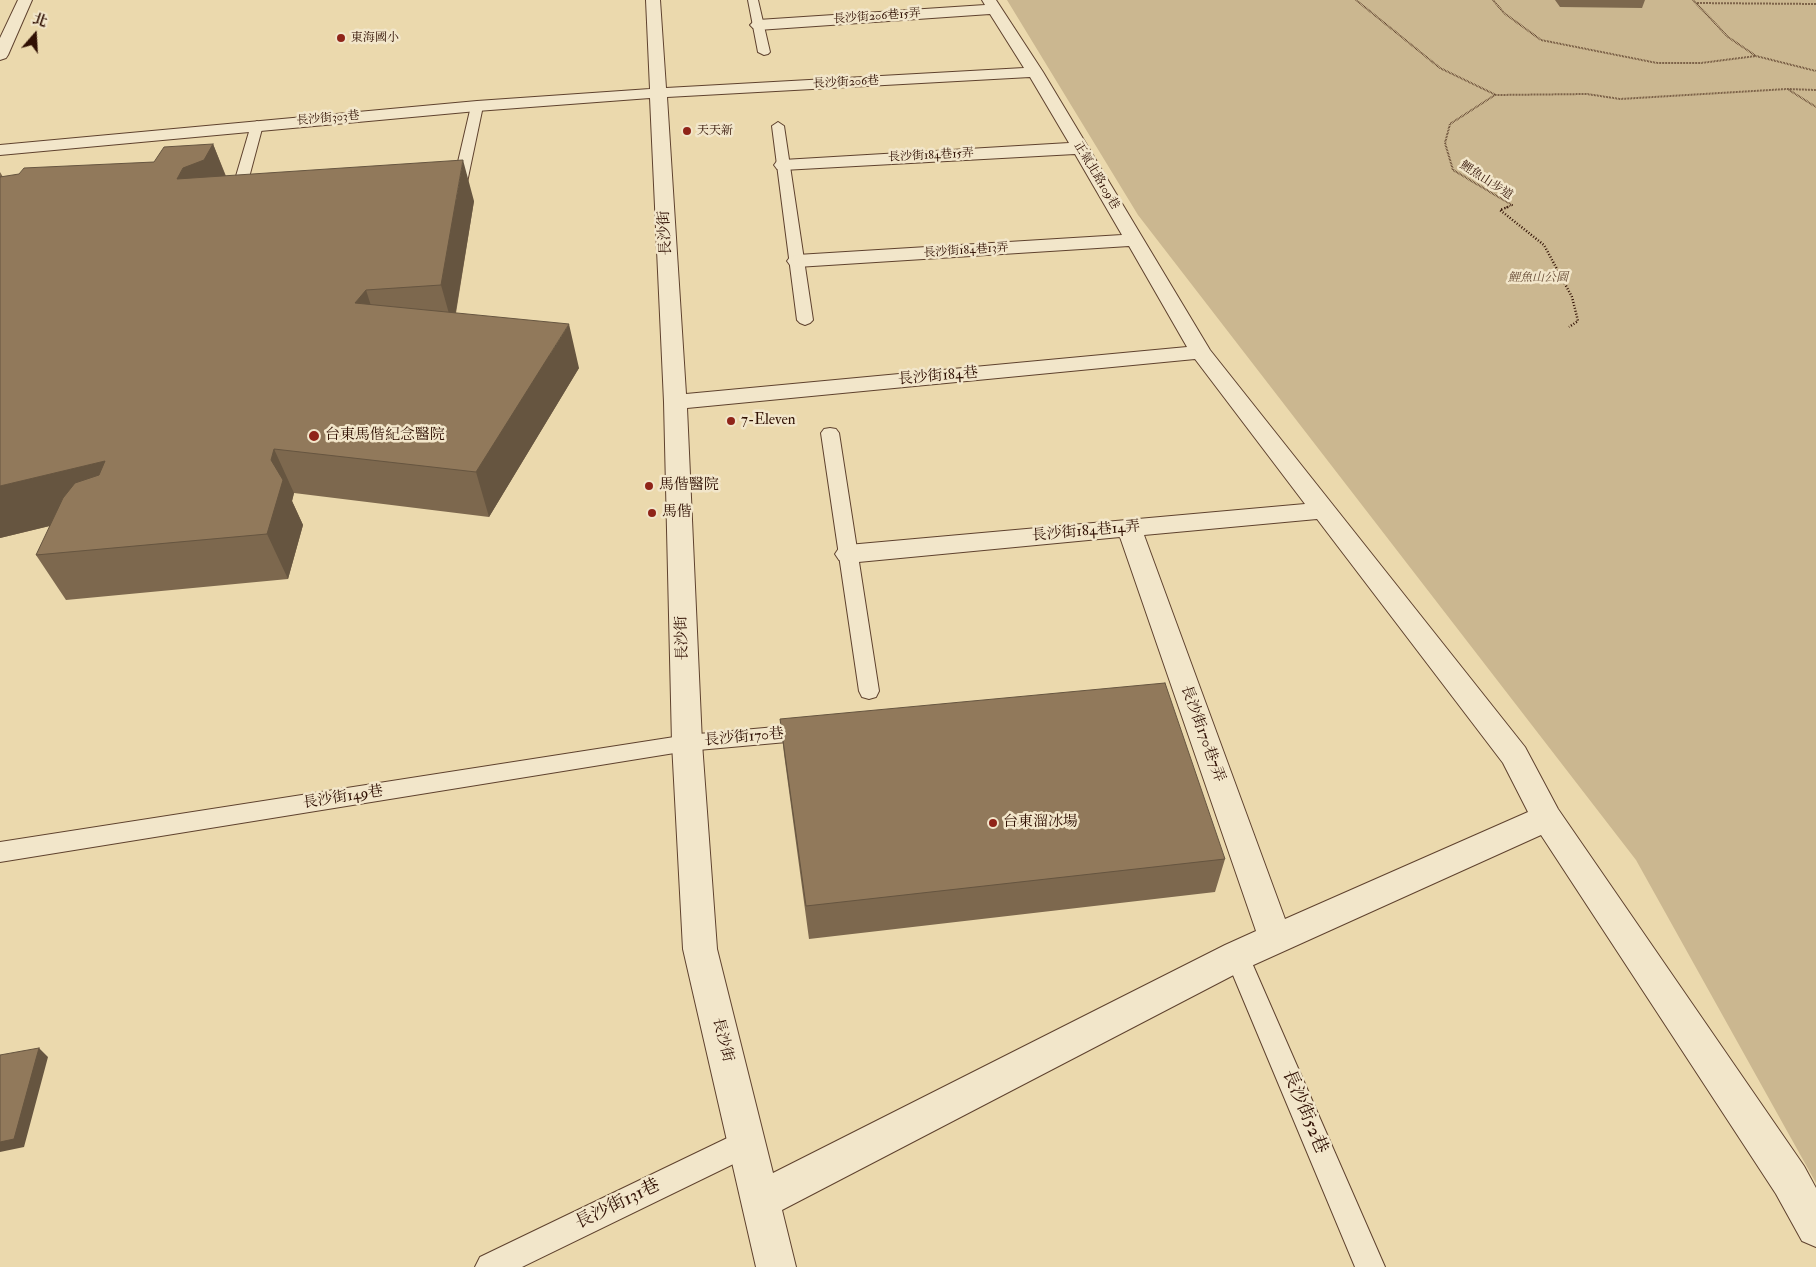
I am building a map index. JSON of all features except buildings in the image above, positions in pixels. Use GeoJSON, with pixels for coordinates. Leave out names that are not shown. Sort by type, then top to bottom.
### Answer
{"type":"FeatureCollection","features":[{"type":"Feature","properties":{"kind":"street"},"geometry":{"type":"LineString","coordinates":[[0,55],[26,0]]}},
{"type":"Feature","properties":{"kind":"street","name":"長沙街"},"geometry":{"type":"LineString","coordinates":[[653,0],[676,402],[687,743],[700,950],[776,1267]]}},
{"type":"Feature","properties":{"kind":"street","name":"長沙街206巷15弄"},"geometry":{"type":"LineString","coordinates":[[758,25],[992,4]]}},
{"type":"Feature","properties":{"kind":"street","name":"正氣北路109巷"},"geometry":{"type":"LineString","coordinates":[[992,4],[1035,72],[1201,352],[1514,755],[1546,818],[1790,1180],[1816,1227]]}},
{"type":"Feature","properties":{"kind":"street","name":"長沙街206巷"},"geometry":{"type":"LineString","coordinates":[[658,93],[1035,72]]}},
{"type":"Feature","properties":{"kind":"street","name":"長沙街303巷"},"geometry":{"type":"LineString","coordinates":[[0,150],[477,106],[658,93]]}},
{"type":"Feature","properties":{"kind":"street","name":"長沙街184巷15弄"},"geometry":{"type":"LineString","coordinates":[[783,165],[1080,148]]}},
{"type":"Feature","properties":{"kind":"street","name":"長沙街184巷13弄"},"geometry":{"type":"LineString","coordinates":[[796,261],[1135,240]]}},
{"type":"Feature","properties":{"kind":"street","name":"長沙街184巷"},"geometry":{"type":"LineString","coordinates":[[676,402],[1201,352]]}},
{"type":"Feature","properties":{"kind":"street","name":"長沙街184巷14弄"},"geometry":{"type":"LineString","coordinates":[[848,554],[1324,510]]}},
{"type":"Feature","properties":{"kind":"street","name":"長沙街170巷7弄"},"geometry":{"type":"LineString","coordinates":[[1129,528],[1179,698],[1276,939]]}},
{"type":"Feature","properties":{"kind":"street"},"geometry":{"type":"LineString","coordinates":[[760,1200],[1237,956],[1546,818]]}},
{"type":"Feature","properties":{"kind":"lane"},"geometry":{"type":"LineString","coordinates":[[753,0],[764,52]]}},
{"type":"Feature","properties":{"kind":"lane"},"geometry":{"type":"LineString","coordinates":[[448,194],[458,194],[477,106]]}},
{"type":"Feature","properties":{"kind":"lane"},"geometry":{"type":"LineString","coordinates":[[242,210],[232,211],[258,125]]}},
{"type":"Feature","properties":{"kind":"lane"},"geometry":{"type":"LineString","coordinates":[[778,126],[805,320]]}},
{"type":"Feature","properties":{"kind":"lane"},"geometry":{"type":"LineString","coordinates":[[830,433],[869,690]]}},
{"type":"Feature","properties":{"kind":"lane","name":"長沙街170巷"},"geometry":{"type":"LineString","coordinates":[[687,743],[825,731]]}},
{"type":"Feature","properties":{"kind":"lane","name":"長沙街149巷"},"geometry":{"type":"LineString","coordinates":[[0,852],[687,743]]}},
{"type":"Feature","properties":{"kind":"lane","name":"長沙街52巷"},"geometry":{"type":"LineString","coordinates":[[1237,956],[1370,1267]]}},
{"type":"Feature","properties":{"kind":"lane","name":"長沙街131巷"},"geometry":{"type":"LineString","coordinates":[[490,1267],[746,1143]]}},
{"type":"Feature","properties":{"kind":"path"},"geometry":{"type":"LineString","coordinates":[[1356,0],[1440,68],[1496,95],[1587,94],[1620,99],[1787,89],[1816,90]]}},
{"type":"Feature","properties":{"kind":"path"},"geometry":{"type":"LineString","coordinates":[[1493,0],[1504,13],[1541,40],[1657,63],[1701,63],[1756,56]]}},
{"type":"Feature","properties":{"kind":"path"},"geometry":{"type":"LineString","coordinates":[[1693,0],[1728,37],[1756,56],[1816,72]]}},
{"type":"Feature","properties":{"kind":"path"},"geometry":{"type":"LineString","coordinates":[[1696,4],[1816,4]]}},
{"type":"Feature","properties":{"kind":"path"},"geometry":{"type":"LineString","coordinates":[[1787,89],[1816,107]]}},
{"type":"Feature","properties":{"kind":"path","name":"鯉魚山步道"},"geometry":{"type":"LineString","coordinates":[[1496,95],[1450,124],[1445,144],[1453,170],[1512,206],[1500,210],[1544,245],[1572,297],[1578,321],[1568,327]]}},
{"type":"Feature","properties":{"kind":"green space","name":"鯉魚山公園"},"geometry":{"type":"Polygon","coordinates":[[[1007,0],[1816,0],[1816,1183],[1636,860],[1138,215],[1007,0]]]}},
{"type":"Feature","properties":{"kind":"place","name":"東海國小"},"geometry":{"type":"Point","coordinates":[341,38]}},
{"type":"Feature","properties":{"kind":"place","name":"天天新"},"geometry":{"type":"Point","coordinates":[687,131]}},
{"type":"Feature","properties":{"kind":"place","name":"7-Eleven"},"geometry":{"type":"Point","coordinates":[731,421]}},
{"type":"Feature","properties":{"kind":"place","name":"台東馬偕紀念醫院"},"geometry":{"type":"Point","coordinates":[314,436]}},
{"type":"Feature","properties":{"kind":"place","name":"馬偕醫院"},"geometry":{"type":"Point","coordinates":[649,486]}},
{"type":"Feature","properties":{"kind":"place","name":"馬偕"},"geometry":{"type":"Point","coordinates":[652,513]}},
{"type":"Feature","properties":{"kind":"place","name":"台東溜冰場"},"geometry":{"type":"Point","coordinates":[993,823]}}]}
